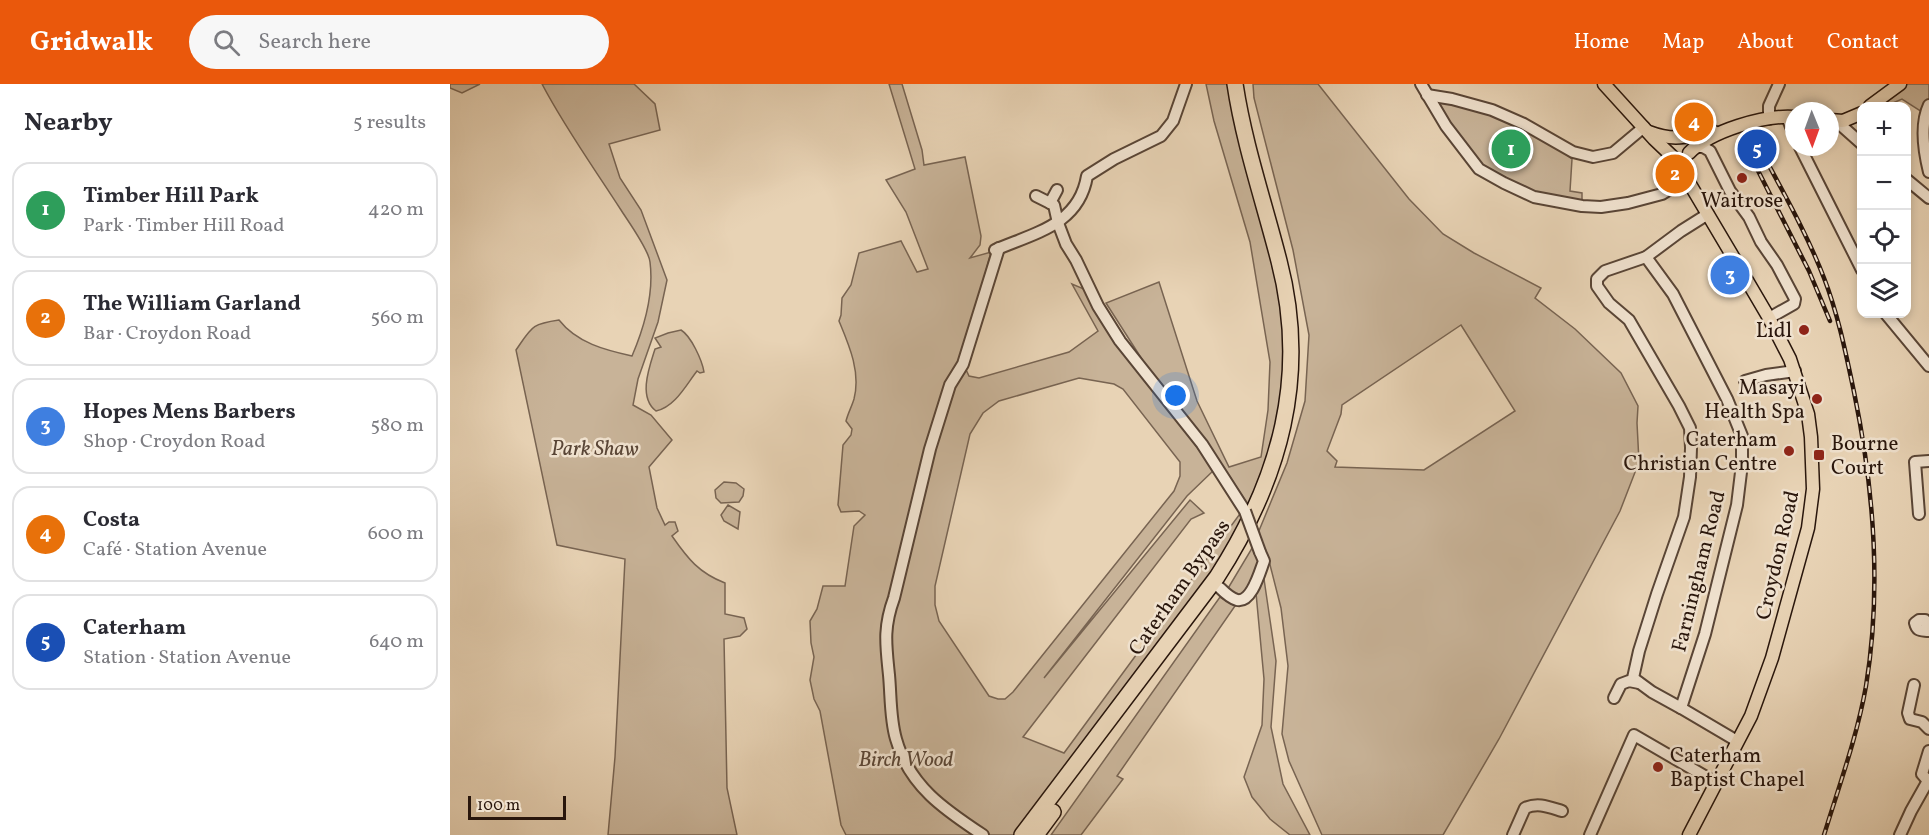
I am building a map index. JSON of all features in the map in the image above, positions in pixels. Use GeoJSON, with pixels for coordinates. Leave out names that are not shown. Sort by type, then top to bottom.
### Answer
{"type":"FeatureCollection","features":[{"type":"Feature","properties":{"kind":"highway","name":"Caterham Bypass"},"geometry":{"type":"LineString","coordinates":[[1022,835],[1217,577],[1255,510],[1280,441],[1290,366],[1287,300],[1279,262],[1246,142],[1235,84]]}},
{"type":"Feature","properties":{"kind":"highway","name":"Caterham Bypass"},"geometry":{"type":"LineString","coordinates":[[1036,835],[1220,588],[1251,538],[1286,453],[1298,395],[1299,326],[1286,252],[1258,148],[1245,84]]}},
{"type":"Feature","properties":{"kind":"main road","name":"Croydon Road"},"geometry":{"type":"LineString","coordinates":[[1604,84],[1672,156],[1769,318],[1795,371],[1808,414],[1811,437],[1813,460],[1811,509],[1795,578],[1772,658],[1762,690],[1689,835]]}},
{"type":"Feature","properties":{"kind":"main road"},"geometry":{"type":"LineString","coordinates":[[1875,102],[1900,84]]}},
{"type":"Feature","properties":{"kind":"main road"},"geometry":{"type":"LineString","coordinates":[[1839,121],[1857,115]]}},
{"type":"Feature","properties":{"kind":"main road"},"geometry":{"type":"LineString","coordinates":[[1679,139],[1668,146],[1672,156],[1684,158],[1690,151],[1726,131],[1754,121],[1785,117]]}},
{"type":"Feature","properties":{"kind":"main road"},"geometry":{"type":"LineString","coordinates":[[1646,129],[1667,138],[1679,139],[1726,131]]}},
{"type":"Feature","properties":{"kind":"main road"},"geometry":{"type":"LineString","coordinates":[[1679,139],[1689,145],[1690,151]]}},
{"type":"Feature","properties":{"kind":"main road","name":"Croydon Road"},"geometry":{"type":"LineString","coordinates":[[1689,182],[1690,151]]}},
{"type":"Feature","properties":{"kind":"street"},"geometry":{"type":"LineString","coordinates":[[983,835],[946,811],[934,800],[912,775],[895,739],[885,644],[888,613],[894,598],[933,439],[950,385],[963,364],[996,249],[1058,224],[1062,217],[1079,203],[1088,176],[1114,159],[1161,136],[1173,121],[1186,84]]}},
{"type":"Feature","properties":{"kind":"street"},"geometry":{"type":"LineString","coordinates":[[1421,84],[1446,126],[1479,169],[1534,197],[1582,206],[1601,207],[1662,194],[1689,182]]}},
{"type":"Feature","properties":{"kind":"street"},"geometry":{"type":"LineString","coordinates":[[1768,119],[1769,106],[1779,84]]}},
{"type":"Feature","properties":{"kind":"street"},"geometry":{"type":"LineString","coordinates":[[1427,95],[1492,110],[1524,124],[1573,152],[1593,157],[1613,153],[1646,129]]}},
{"type":"Feature","properties":{"kind":"street"},"geometry":{"type":"LineString","coordinates":[[1929,105],[1924,114],[1924,156],[1929,172]]}},
{"type":"Feature","properties":{"kind":"street"},"geometry":{"type":"LineString","coordinates":[[1839,126],[1857,140]]}},
{"type":"Feature","properties":{"kind":"street"},"geometry":{"type":"LineString","coordinates":[[1690,151],[1706,148],[1710,151],[1730,191],[1749,217],[1761,242],[1795,298],[1794,304],[1769,318]]}},
{"type":"Feature","properties":{"kind":"street"},"geometry":{"type":"LineString","coordinates":[[1805,156],[1859,264]]}},
{"type":"Feature","properties":{"kind":"street"},"geometry":{"type":"LineString","coordinates":[[1911,183],[1929,198]]}},
{"type":"Feature","properties":{"kind":"street"},"geometry":{"type":"LineString","coordinates":[[1050,203],[1056,190]]}},
{"type":"Feature","properties":{"kind":"street"},"geometry":{"type":"LineString","coordinates":[[1036,196],[1054,205],[1066,244],[1120,341],[1202,444],[1245,511],[1262,556],[1252,591],[1241,600],[1236,600],[1220,588]]}},
{"type":"Feature","properties":{"kind":"street"},"geometry":{"type":"LineString","coordinates":[[1639,684],[1633,678],[1639,651],[1684,517],[1690,477],[1690,429],[1629,320],[1609,303],[1597,286],[1597,279],[1605,271],[1646,257],[1708,214]]}},
{"type":"Feature","properties":{"kind":"street","name":"Farningham Road"},"geometry":{"type":"LineString","coordinates":[[1646,257],[1672,294],[1691,329],[1731,408],[1742,436],[1742,464],[1732,527],[1705,634],[1681,708]]}},
{"type":"Feature","properties":{"kind":"street"},"geometry":{"type":"LineString","coordinates":[[1889,318],[1929,366]]}},
{"type":"Feature","properties":{"kind":"street"},"geometry":{"type":"LineString","coordinates":[[1745,381],[1795,371]]}},
{"type":"Feature","properties":{"kind":"street"},"geometry":{"type":"LineString","coordinates":[[1919,514],[1915,462],[1929,460]]}},
{"type":"Feature","properties":{"kind":"street"},"geometry":{"type":"LineString","coordinates":[[1614,698],[1621,684],[1629,681],[1639,684],[1737,741]]}},
{"type":"Feature","properties":{"kind":"street"},"geometry":{"type":"LineString","coordinates":[[1914,685],[1908,713],[1910,718],[1922,722],[1929,729]]}},
{"type":"Feature","properties":{"kind":"street"},"geometry":{"type":"LineString","coordinates":[[1590,835],[1634,735],[1716,782]]}},
{"type":"Feature","properties":{"kind":"street"},"geometry":{"type":"LineString","coordinates":[[1900,835],[1929,780],[1922,774],[1929,751]]}},
{"type":"Feature","properties":{"kind":"street"},"geometry":{"type":"LineString","coordinates":[[1513,835],[1525,808],[1542,805],[1562,811]]}},
{"type":"Feature","properties":{"kind":"green space"},"geometry":{"type":"Polygon","coordinates":[[[450,84],[480,84],[462,93],[450,88],[450,84]]]}},
{"type":"Feature","properties":{"kind":"green space","name":"Park Shaw"},"geometry":{"type":"Polygon","coordinates":[[[542,84],[634,84],[655,104],[660,130],[609,144],[620,178],[641,210],[667,280],[658,322],[638,379],[633,405],[651,415],[672,440],[649,467],[657,508],[665,525],[675,522],[678,531],[672,536],[683,552],[701,570],[725,583],[725,614],[744,618],[747,629],[740,636],[724,639],[727,788],[737,835],[608,835],[615,757],[625,559],[557,545],[516,350],[537,325],[559,320],[583,340],[632,356],[647,310],[651,286],[650,262],[638,236],[570,132],[542,84]]]}},
{"type":"Feature","properties":{"kind":"green space","name":"Birch Wood"},"geometry":{"type":"Polygon","coordinates":[[[889,84],[902,84],[922,150],[924,165],[965,157],[981,236],[980,245],[970,258],[991,252],[962,361],[969,376],[979,378],[1069,352],[1098,331],[1072,284],[1084,289],[1116,342],[1214,470],[1187,496],[1044,678],[1190,500],[1204,513],[1191,519],[1023,737],[1064,753],[1242,511],[1243,523],[1213,572],[1016,835],[846,835],[841,825],[820,711],[814,699],[810,680],[814,657],[810,621],[817,609],[823,586],[845,586],[854,526],[865,515],[859,511],[841,512],[838,505],[843,445],[851,435],[852,429],[846,421],[856,389],[853,359],[839,321],[842,298],[851,285],[859,253],[901,241],[917,272],[928,269],[906,212],[886,180],[915,169],[889,84]],[[1079,378],[999,401],[983,413],[970,434],[935,586],[935,605],[939,621],[989,696],[1005,699],[1013,692],[1174,491],[1180,476],[1180,462],[1123,389],[1114,384],[1079,378]]]}},
{"type":"Feature","properties":{"kind":"green space"},"geometry":{"type":"Polygon","coordinates":[[[1206,84],[1231,84],[1281,298],[1286,349],[1276,443],[1250,508],[1228,474],[1145,364],[1106,303],[1159,282],[1197,401],[1229,467],[1261,457],[1268,410],[1270,362],[1250,242],[1214,121],[1206,84]]]}},
{"type":"Feature","properties":{"kind":"green space"},"geometry":{"type":"Polygon","coordinates":[[[1253,84],[1318,84],[1409,199],[1443,234],[1541,288],[1535,298],[1575,329],[1621,373],[1638,406],[1639,462],[1620,511],[1499,739],[1443,835],[1322,835],[1289,761],[1282,734],[1288,666],[1281,608],[1267,553],[1265,564],[1242,597],[1227,590],[1251,550],[1287,463],[1305,401],[1309,335],[1293,250],[1254,98],[1253,84]],[[1461,325],[1342,405],[1341,414],[1327,451],[1337,461],[1335,467],[1424,470],[1515,411],[1461,325]]]}},
{"type":"Feature","properties":{"kind":"green space"},"geometry":{"type":"Polygon","coordinates":[[[1906,84],[1929,84],[1929,105],[1925,114],[1911,105],[1911,102],[1902,99],[1895,102],[1881,102],[1906,84]]]}},
{"type":"Feature","properties":{"kind":"green space"},"geometry":{"type":"Polygon","coordinates":[[[1427,95],[1512,122],[1562,151],[1572,159],[1570,191],[1582,193],[1582,206],[1534,197],[1479,169],[1427,95]]]}},
{"type":"Feature","properties":{"kind":"green space"},"geometry":{"type":"Polygon","coordinates":[[[681,330],[689,337],[696,349],[704,372],[697,371],[669,405],[656,411],[647,398],[646,390],[655,349],[661,347],[655,338],[681,330]]]}},
{"type":"Feature","properties":{"kind":"green space"},"geometry":{"type":"Polygon","coordinates":[[[724,482],[736,483],[744,489],[739,502],[721,503],[716,498],[715,490],[724,482]]]}},
{"type":"Feature","properties":{"kind":"green space"},"geometry":{"type":"Polygon","coordinates":[[[728,505],[740,512],[738,529],[724,521],[721,515],[728,505]]]}},
{"type":"Feature","properties":{"kind":"green space"},"geometry":{"type":"Polygon","coordinates":[[[1264,579],[1276,661],[1271,727],[1283,784],[1310,835],[1290,835],[1270,819],[1252,797],[1244,777],[1262,725],[1264,679],[1256,593],[1264,579]]]}},
{"type":"Feature","properties":{"kind":"green space"},"geometry":{"type":"Polygon","coordinates":[[[1220,597],[1235,606],[1117,776],[1123,779],[1081,835],[1051,835],[1220,597]]]}},
{"type":"Feature","properties":{"kind":"railway"},"geometry":{"type":"LineString","coordinates":[[1757,143],[1809,243],[1833,306],[1861,428],[1871,502],[1875,575],[1874,612],[1866,686],[1853,743],[1824,835]]}},
{"type":"Feature","properties":{"kind":"railway"},"geometry":{"type":"LineString","coordinates":[[1747,149],[1809,271],[1830,321]]}},
{"type":"Feature","properties":{"kind":"place","name":"Costa"},"geometry":{"type":"Point","coordinates":[1694,122]}},
{"type":"Feature","properties":{"kind":"place","name":"Timber Hill Park"},"geometry":{"type":"Point","coordinates":[1511,149]}},
{"type":"Feature","properties":{"kind":"place","name":"Caterham"},"geometry":{"type":"Point","coordinates":[1757,149]}},
{"type":"Feature","properties":{"kind":"place","name":"The William Garland"},"geometry":{"type":"Point","coordinates":[1675,174]}},
{"type":"Feature","properties":{"kind":"place","name":"Waitrose"},"geometry":{"type":"Point","coordinates":[1742,178]}},
{"type":"Feature","properties":{"kind":"place","name":"Hopes Mens Barbers"},"geometry":{"type":"Point","coordinates":[1730,275]}},
{"type":"Feature","properties":{"kind":"place","name":"Lidl"},"geometry":{"type":"Point","coordinates":[1804,330]}},
{"type":"Feature","properties":{"kind":"place","name":"Masayi Health Spa"},"geometry":{"type":"Point","coordinates":[1817,399]}},
{"type":"Feature","properties":{"kind":"place","name":"Caterham Christian Centre"},"geometry":{"type":"Point","coordinates":[1789,451]}},
{"type":"Feature","properties":{"kind":"place","name":"Bourne Court"},"geometry":{"type":"Point","coordinates":[1819,455]}},
{"type":"Feature","properties":{"kind":"place","name":"Caterham Baptist Chapel"},"geometry":{"type":"Point","coordinates":[1658,767]}}]}
